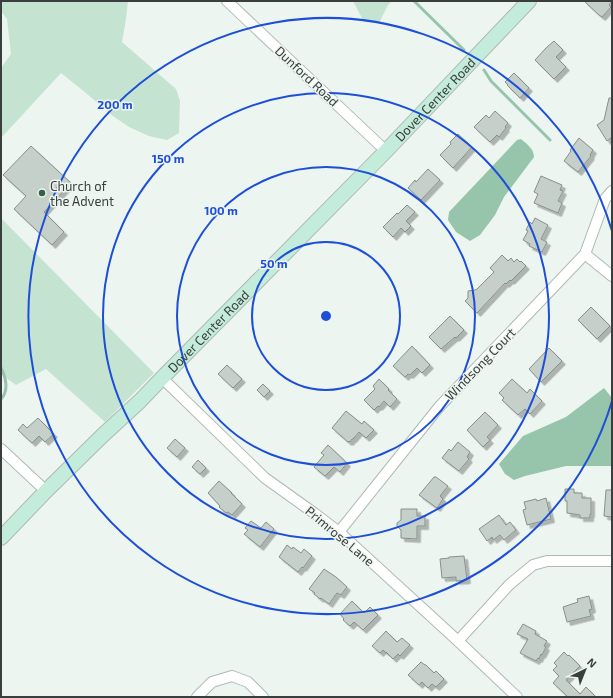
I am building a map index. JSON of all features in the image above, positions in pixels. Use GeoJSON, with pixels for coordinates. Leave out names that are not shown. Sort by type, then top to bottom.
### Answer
{"type":"FeatureCollection","features":[{"type":"Feature","properties":{"kind":"street","name":"Dunford Road"},"geometry":{"type":"LineString","coordinates":[[227,1],[386,151]]}},
{"type":"Feature","properties":{"kind":"street","name":"Dover Center Road"},"geometry":{"type":"LineString","coordinates":[[1,538],[46,491],[162,378],[386,151],[529,1]]}},
{"type":"Feature","properties":{"kind":"street","name":"Windsong Court"},"geometry":{"type":"LineString","coordinates":[[339,532],[439,407],[585,254],[605,199],[612,191]]}},
{"type":"Feature","properties":{"kind":"street"},"geometry":{"type":"LineString","coordinates":[[585,254],[612,276]]}},
{"type":"Feature","properties":{"kind":"street","name":"Primrose Lane"},"geometry":{"type":"LineString","coordinates":[[162,378],[265,478],[339,532],[517,697]]}},
{"type":"Feature","properties":{"kind":"street"},"geometry":{"type":"LineString","coordinates":[[1,449],[46,491]]}},
{"type":"Feature","properties":{"kind":"street"},"geometry":{"type":"LineString","coordinates":[[458,641],[509,585],[533,565],[547,561],[612,561]]}},
{"type":"Feature","properties":{"kind":"street"},"geometry":{"type":"LineString","coordinates":[[197,697],[212,682],[232,676],[248,682],[264,697]]}},
{"type":"Feature","properties":{"kind":"shaded area"},"geometry":{"type":"Polygon","coordinates":[[[1,1],[128,1],[122,42],[176,89],[180,101],[179,133],[167,140],[149,136],[129,127],[113,116],[61,73],[1,138],[1,68],[11,54],[7,19],[1,11],[1,1]]]}},
{"type":"Feature","properties":{"kind":"shaded area"},"geometry":{"type":"Polygon","coordinates":[[[353,1],[392,1],[388,5],[379,23],[364,22],[353,1]]]}},
{"type":"Feature","properties":{"kind":"shaded area"},"geometry":{"type":"Polygon","coordinates":[[[521,139],[531,149],[534,157],[504,197],[495,215],[480,235],[470,241],[456,232],[448,220],[449,212],[517,140],[521,139]]]}},
{"type":"Feature","properties":{"kind":"shaded area"},"geometry":{"type":"Polygon","coordinates":[[[1,218],[154,373],[105,422],[46,369],[16,385],[1,374],[1,218]]]}},
{"type":"Feature","properties":{"kind":"shaded area"},"geometry":{"type":"Polygon","coordinates":[[[604,388],[612,398],[612,466],[566,466],[514,480],[505,474],[499,464],[523,436],[566,417],[604,388]]]}},
{"type":"Feature","properties":{"kind":"building"},"geometry":{"type":"Polygon","coordinates":[[[584,1],[612,1],[609,5],[611,7],[602,17],[584,1]]]}},
{"type":"Feature","properties":{"kind":"building"},"geometry":{"type":"Polygon","coordinates":[[[554,41],[563,50],[556,57],[566,67],[554,79],[535,60],[554,41]]]}},
{"type":"Feature","properties":{"kind":"building"},"geometry":{"type":"Polygon","coordinates":[[[514,73],[529,88],[520,98],[505,82],[514,73]]]}},
{"type":"Feature","properties":{"kind":"building"},"geometry":{"type":"Polygon","coordinates":[[[609,98],[612,98],[612,137],[607,141],[597,125],[604,120],[609,98]]]}},
{"type":"Feature","properties":{"kind":"building"},"geometry":{"type":"Polygon","coordinates":[[[495,111],[508,123],[499,137],[497,135],[490,142],[474,127],[486,115],[489,118],[495,111]]]}},
{"type":"Feature","properties":{"kind":"building"},"geometry":{"type":"Polygon","coordinates":[[[458,134],[472,147],[453,168],[440,155],[458,134]]]}},
{"type":"Feature","properties":{"kind":"building"},"geometry":{"type":"Polygon","coordinates":[[[579,138],[593,150],[590,155],[591,156],[578,172],[564,161],[579,138]]]}},
{"type":"Feature","properties":{"kind":"building","name":"Church of the Advent"},"geometry":{"type":"Polygon","coordinates":[[[31,146],[71,183],[44,212],[64,232],[52,245],[14,209],[26,196],[3,175],[31,146]]]}},
{"type":"Feature","properties":{"kind":"building"},"geometry":{"type":"Polygon","coordinates":[[[428,169],[440,180],[421,200],[408,188],[428,169]]]}},
{"type":"Feature","properties":{"kind":"building"},"geometry":{"type":"Polygon","coordinates":[[[541,176],[562,185],[560,190],[563,191],[558,201],[562,203],[558,213],[534,203],[538,194],[534,192],[541,176]]]}},
{"type":"Feature","properties":{"kind":"building"},"geometry":{"type":"Polygon","coordinates":[[[407,205],[415,212],[406,221],[411,226],[405,232],[401,228],[393,237],[383,227],[407,205]]]}},
{"type":"Feature","properties":{"kind":"building"},"geometry":{"type":"Polygon","coordinates":[[[535,218],[548,225],[541,239],[547,242],[542,252],[529,246],[530,244],[523,240],[528,231],[526,230],[530,222],[532,224],[535,218]]]}},
{"type":"Feature","properties":{"kind":"building"},"geometry":{"type":"Polygon","coordinates":[[[502,255],[508,261],[511,258],[514,262],[517,259],[526,266],[511,281],[510,280],[506,284],[505,283],[477,313],[465,301],[468,298],[468,291],[477,289],[494,272],[490,268],[502,255]]]}},
{"type":"Feature","properties":{"kind":"building"},"geometry":{"type":"Polygon","coordinates":[[[591,307],[610,326],[597,339],[578,320],[591,307]]]}},
{"type":"Feature","properties":{"kind":"building"},"geometry":{"type":"Polygon","coordinates":[[[450,316],[464,330],[441,349],[429,337],[450,316]]]}},
{"type":"Feature","properties":{"kind":"building"},"geometry":{"type":"Polygon","coordinates":[[[412,346],[430,365],[422,373],[417,368],[410,375],[408,374],[405,377],[393,366],[412,346]]]}},
{"type":"Feature","properties":{"kind":"building"},"geometry":{"type":"Polygon","coordinates":[[[549,348],[562,361],[541,382],[529,369],[549,348]]]}},
{"type":"Feature","properties":{"kind":"building"},"geometry":{"type":"Polygon","coordinates":[[[227,365],[242,379],[233,388],[218,374],[227,365]]]}},
{"type":"Feature","properties":{"kind":"building"},"geometry":{"type":"Polygon","coordinates":[[[379,379],[397,399],[390,407],[384,401],[374,410],[364,400],[375,389],[373,386],[379,379]]]}},
{"type":"Feature","properties":{"kind":"building"},"geometry":{"type":"Polygon","coordinates":[[[512,379],[527,393],[530,389],[542,401],[530,414],[525,409],[518,415],[502,400],[504,398],[499,393],[512,379]]]}},
{"type":"Feature","properties":{"kind":"building"},"geometry":{"type":"Polygon","coordinates":[[[263,384],[270,391],[264,397],[257,390],[263,384]]]}},
{"type":"Feature","properties":{"kind":"building"},"geometry":{"type":"Polygon","coordinates":[[[346,411],[362,424],[364,421],[374,430],[366,438],[359,432],[350,442],[348,442],[332,428],[346,411]]]}},
{"type":"Feature","properties":{"kind":"building"},"geometry":{"type":"Polygon","coordinates":[[[485,412],[498,425],[487,437],[490,440],[483,447],[467,430],[485,412]]]}},
{"type":"Feature","properties":{"kind":"building"},"geometry":{"type":"Polygon","coordinates":[[[38,418],[54,434],[45,442],[39,436],[32,443],[18,430],[23,424],[27,428],[38,418]]]}},
{"type":"Feature","properties":{"kind":"building"},"geometry":{"type":"Polygon","coordinates":[[[175,439],[185,448],[177,457],[167,448],[175,439]]]}},
{"type":"Feature","properties":{"kind":"building"},"geometry":{"type":"Polygon","coordinates":[[[458,442],[470,452],[467,457],[469,459],[459,471],[442,458],[449,449],[451,451],[458,442]]]}},
{"type":"Feature","properties":{"kind":"building"},"geometry":{"type":"Polygon","coordinates":[[[328,445],[347,463],[340,472],[334,467],[325,476],[314,467],[324,455],[321,453],[328,445]]]}},
{"type":"Feature","properties":{"kind":"building"},"geometry":{"type":"Polygon","coordinates":[[[198,460],[206,468],[200,474],[192,467],[198,460]]]}},
{"type":"Feature","properties":{"kind":"building"},"geometry":{"type":"Polygon","coordinates":[[[434,477],[448,486],[440,496],[443,499],[437,508],[419,495],[434,477]]]}},
{"type":"Feature","properties":{"kind":"building"},"geometry":{"type":"Polygon","coordinates":[[[219,481],[242,504],[232,515],[228,512],[226,513],[219,507],[220,506],[208,493],[219,481]]]}},
{"type":"Feature","properties":{"kind":"building"},"geometry":{"type":"Polygon","coordinates":[[[565,489],[574,489],[574,493],[582,493],[582,498],[591,498],[590,518],[580,518],[580,515],[567,513],[565,489]]]}},
{"type":"Feature","properties":{"kind":"building"},"geometry":{"type":"Polygon","coordinates":[[[606,490],[612,490],[612,517],[604,516],[606,490]]]}},
{"type":"Feature","properties":{"kind":"building"},"geometry":{"type":"Polygon","coordinates":[[[546,498],[551,519],[527,525],[523,510],[526,509],[524,502],[536,499],[537,501],[546,498]]]}},
{"type":"Feature","properties":{"kind":"building"},"geometry":{"type":"Polygon","coordinates":[[[401,509],[417,509],[417,516],[425,516],[425,526],[417,526],[417,539],[401,538],[401,530],[397,526],[397,523],[401,520],[401,509]]]}},
{"type":"Feature","properties":{"kind":"building"},"geometry":{"type":"Polygon","coordinates":[[[499,515],[506,525],[510,522],[516,530],[504,540],[500,535],[493,540],[492,537],[487,541],[479,529],[499,515]]]}},
{"type":"Feature","properties":{"kind":"building"},"geometry":{"type":"Polygon","coordinates":[[[251,521],[261,528],[266,522],[274,529],[260,547],[244,534],[248,530],[245,528],[251,521]]]}},
{"type":"Feature","properties":{"kind":"building"},"geometry":{"type":"Polygon","coordinates":[[[287,545],[292,549],[293,547],[301,553],[304,549],[312,556],[298,572],[279,557],[287,545]]]}},
{"type":"Feature","properties":{"kind":"building"},"geometry":{"type":"Polygon","coordinates":[[[464,556],[467,580],[456,581],[456,577],[442,578],[440,559],[464,556]]]}},
{"type":"Feature","properties":{"kind":"building"},"geometry":{"type":"Polygon","coordinates":[[[324,569],[347,587],[341,595],[337,593],[329,604],[321,598],[320,599],[309,589],[324,569]]]}},
{"type":"Feature","properties":{"kind":"building"},"geometry":{"type":"Polygon","coordinates":[[[589,596],[592,609],[589,610],[591,616],[567,622],[563,607],[578,602],[577,599],[589,596]]]}},
{"type":"Feature","properties":{"kind":"building"},"geometry":{"type":"Polygon","coordinates":[[[352,601],[364,613],[370,607],[378,615],[363,630],[354,622],[350,626],[343,620],[344,619],[340,614],[352,601]]]}},
{"type":"Feature","properties":{"kind":"building"},"geometry":{"type":"Polygon","coordinates":[[[523,624],[536,631],[535,634],[547,641],[542,655],[541,654],[539,659],[538,658],[536,661],[520,653],[528,639],[517,634],[523,624]]]}},
{"type":"Feature","properties":{"kind":"building"},"geometry":{"type":"Polygon","coordinates":[[[386,631],[397,642],[402,638],[410,645],[400,656],[398,654],[393,659],[383,650],[380,653],[372,646],[386,631]]]}},
{"type":"Feature","properties":{"kind":"building"},"geometry":{"type":"Polygon","coordinates":[[[564,652],[580,666],[566,680],[580,694],[586,687],[596,697],[568,697],[553,683],[559,676],[553,670],[557,666],[554,663],[564,652]]]}},
{"type":"Feature","properties":{"kind":"building"},"geometry":{"type":"Polygon","coordinates":[[[421,662],[434,673],[436,671],[444,679],[436,687],[432,684],[428,688],[422,682],[419,685],[408,675],[421,662]]]}},
{"type":"Feature","properties":{"kind":"waterway"},"geometry":{"type":"LineString","coordinates":[[414,1],[464,50]]}},
{"type":"Feature","properties":{"kind":"waterway"},"geometry":{"type":"LineString","coordinates":[[484,70],[491,81],[550,140]]}},
{"type":"Feature","properties":{"kind":"waterway"},"geometry":{"type":"LineString","coordinates":[[1,368],[6,384],[4,396],[1,399]]}},
{"type":"Feature","properties":{"kind":"place","name":"Church of the Advent"},"geometry":{"type":"Point","coordinates":[42,193]}}]}
